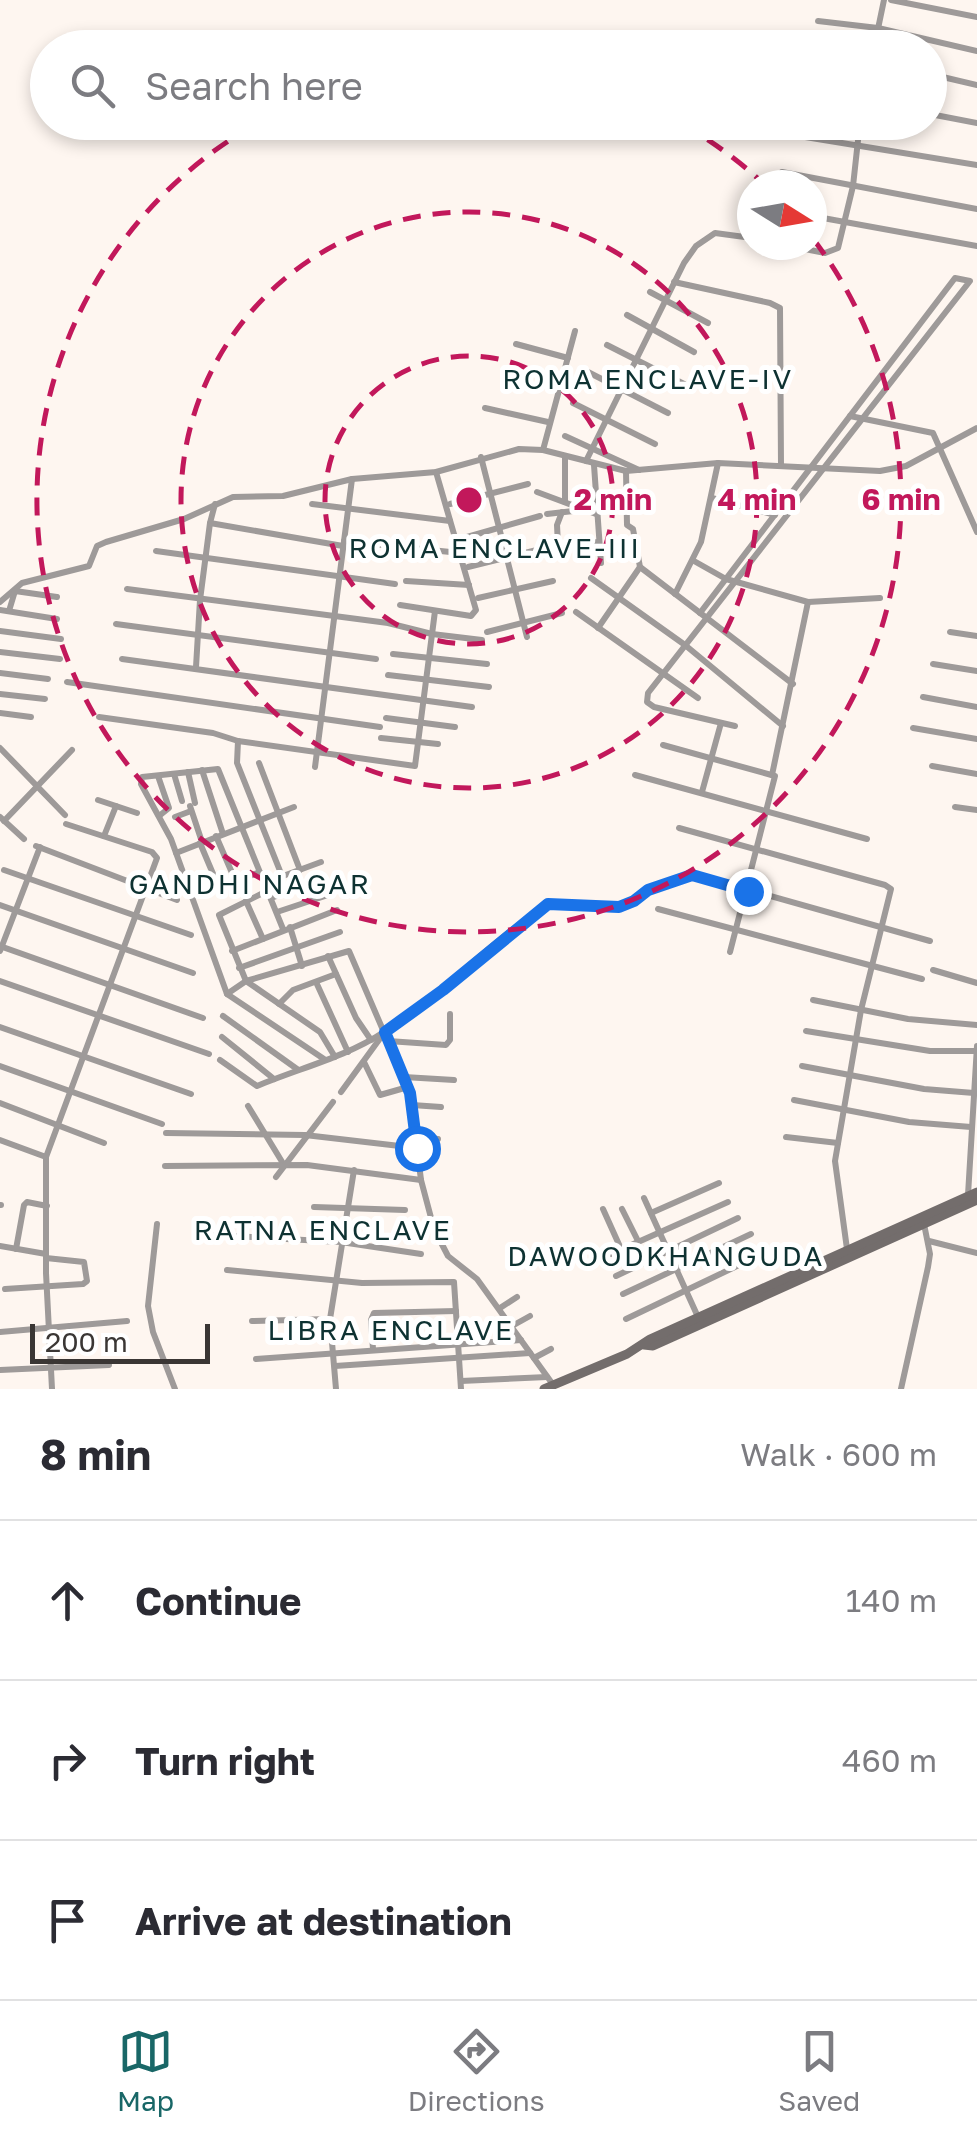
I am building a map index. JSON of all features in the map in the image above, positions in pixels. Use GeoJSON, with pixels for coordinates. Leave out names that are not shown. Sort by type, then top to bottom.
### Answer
{"type":"FeatureCollection","features":[{"type":"Feature","properties":{"kind":"main road"},"geometry":{"type":"LineString","coordinates":[[644,1345],[653,1346],[974,1196]]}},
{"type":"Feature","properties":{"kind":"main road"},"geometry":{"type":"LineString","coordinates":[[549,1386],[847,1249],[923,1220]]}},
{"type":"Feature","properties":{"kind":"street"},"geometry":{"type":"LineString","coordinates":[[878,28],[887,0],[977,17]]}},
{"type":"Feature","properties":{"kind":"street"},"geometry":{"type":"LineString","coordinates":[[818,21],[887,30]]}},
{"type":"Feature","properties":{"kind":"street"},"geometry":{"type":"LineString","coordinates":[[947,44],[977,51]]}},
{"type":"Feature","properties":{"kind":"street"},"geometry":{"type":"LineString","coordinates":[[947,78],[977,85]]}},
{"type":"Feature","properties":{"kind":"street"},"geometry":{"type":"LineString","coordinates":[[947,117],[977,123]]}},
{"type":"Feature","properties":{"kind":"street"},"geometry":{"type":"LineString","coordinates":[[823,140],[977,166]]}},
{"type":"Feature","properties":{"kind":"street"},"geometry":{"type":"LineString","coordinates":[[827,252],[838,248],[853,186],[858,140]]}},
{"type":"Feature","properties":{"kind":"street"},"geometry":{"type":"LineString","coordinates":[[827,181],[977,209]]}},
{"type":"Feature","properties":{"kind":"street"},"geometry":{"type":"LineString","coordinates":[[827,219],[977,246]]}},
{"type":"Feature","properties":{"kind":"street"},"geometry":{"type":"LineString","coordinates":[[601,562],[590,463],[592,448],[634,358],[696,246],[708,236],[737,235]]}},
{"type":"Feature","properties":{"kind":"street"},"geometry":{"type":"LineString","coordinates":[[704,616],[736,581],[970,281],[954,278],[726,579],[685,646],[648,693],[650,705],[735,726]]}},
{"type":"Feature","properties":{"kind":"street"},"geometry":{"type":"LineString","coordinates":[[674,282],[770,302],[780,308],[780,466]]}},
{"type":"Feature","properties":{"kind":"street"},"geometry":{"type":"LineString","coordinates":[[650,292],[708,323]]}},
{"type":"Feature","properties":{"kind":"street"},"geometry":{"type":"LineString","coordinates":[[627,315],[694,352]]}},
{"type":"Feature","properties":{"kind":"street"},"geometry":{"type":"LineString","coordinates":[[542,450],[575,331]]}},
{"type":"Feature","properties":{"kind":"street"},"geometry":{"type":"LineString","coordinates":[[516,344],[568,358]]}},
{"type":"Feature","properties":{"kind":"street"},"geometry":{"type":"LineString","coordinates":[[607,345],[684,384]]}},
{"type":"Feature","properties":{"kind":"street"},"geometry":{"type":"LineString","coordinates":[[586,371],[668,414]]}},
{"type":"Feature","properties":{"kind":"street"},"geometry":{"type":"LineString","coordinates":[[574,403],[656,444]]}},
{"type":"Feature","properties":{"kind":"street"},"geometry":{"type":"LineString","coordinates":[[486,408],[548,422]]}},
{"type":"Feature","properties":{"kind":"street"},"geometry":{"type":"LineString","coordinates":[[850,416],[932,434],[977,532]]}},
{"type":"Feature","properties":{"kind":"street"},"geometry":{"type":"LineString","coordinates":[[3,608],[22,583],[89,566],[97,546],[244,496],[283,496],[352,479],[436,472],[519,449],[542,450],[626,471],[718,463],[896,469],[977,428]]}},
{"type":"Feature","properties":{"kind":"street"},"geometry":{"type":"LineString","coordinates":[[565,436],[639,470]]}},
{"type":"Feature","properties":{"kind":"street"},"geometry":{"type":"LineString","coordinates":[[481,457],[528,637]]}},
{"type":"Feature","properties":{"kind":"street"},"geometry":{"type":"LineString","coordinates":[[564,458],[565,502]]}},
{"type":"Feature","properties":{"kind":"street"},"geometry":{"type":"LineString","coordinates":[[675,594],[694,561],[718,463]]}},
{"type":"Feature","properties":{"kind":"street"},"geometry":{"type":"LineString","coordinates":[[598,628],[640,567],[633,529],[627,525],[626,471]]}},
{"type":"Feature","properties":{"kind":"street"},"geometry":{"type":"LineString","coordinates":[[400,605],[473,614],[475,605],[436,472]]}},
{"type":"Feature","properties":{"kind":"street"},"geometry":{"type":"LineString","coordinates":[[315,767],[352,479]]}},
{"type":"Feature","properties":{"kind":"street"},"geometry":{"type":"LineString","coordinates":[[450,504],[528,484]]}},
{"type":"Feature","properties":{"kind":"street"},"geometry":{"type":"LineString","coordinates":[[537,492],[596,514]]}},
{"type":"Feature","properties":{"kind":"street"},"geometry":{"type":"LineString","coordinates":[[712,498],[774,515]]}},
{"type":"Feature","properties":{"kind":"street"},"geometry":{"type":"LineString","coordinates":[[196,667],[200,600],[216,503]]}},
{"type":"Feature","properties":{"kind":"street"},"geometry":{"type":"LineString","coordinates":[[312,504],[450,521]]}},
{"type":"Feature","properties":{"kind":"street"},"geometry":{"type":"LineString","coordinates":[[460,539],[543,515],[583,510]]}},
{"type":"Feature","properties":{"kind":"street"},"geometry":{"type":"LineString","coordinates":[[562,512],[556,525],[558,545],[599,542]]}},
{"type":"Feature","properties":{"kind":"street"},"geometry":{"type":"LineString","coordinates":[[210,523],[344,543],[460,553]]}},
{"type":"Feature","properties":{"kind":"street"},"geometry":{"type":"LineString","coordinates":[[468,567],[545,548]]}},
{"type":"Feature","properties":{"kind":"street"},"geometry":{"type":"LineString","coordinates":[[156,551],[396,584]]}},
{"type":"Feature","properties":{"kind":"street"},"geometry":{"type":"LineString","coordinates":[[694,561],[726,579],[808,602],[880,598]]}},
{"type":"Feature","properties":{"kind":"street"},"geometry":{"type":"LineString","coordinates":[[640,567],[793,684]]}},
{"type":"Feature","properties":{"kind":"street"},"geometry":{"type":"LineString","coordinates":[[591,578],[685,646],[784,726]]}},
{"type":"Feature","properties":{"kind":"street"},"geometry":{"type":"LineString","coordinates":[[406,581],[469,585]]}},
{"type":"Feature","properties":{"kind":"street"},"geometry":{"type":"LineString","coordinates":[[478,598],[553,581]]}},
{"type":"Feature","properties":{"kind":"street"},"geometry":{"type":"LineString","coordinates":[[127,589],[388,623],[482,640]]}},
{"type":"Feature","properties":{"kind":"street"},"geometry":{"type":"LineString","coordinates":[[3,608],[16,592],[57,597]]}},
{"type":"Feature","properties":{"kind":"street"},"geometry":{"type":"LineString","coordinates":[[730,952],[776,783],[772,774],[808,602]]}},
{"type":"Feature","properties":{"kind":"street"},"geometry":{"type":"LineString","coordinates":[[3,608],[57,618]]}},
{"type":"Feature","properties":{"kind":"street"},"geometry":{"type":"LineString","coordinates":[[99,717],[415,766],[435,611]]}},
{"type":"Feature","properties":{"kind":"street"},"geometry":{"type":"LineString","coordinates":[[576,612],[698,698]]}},
{"type":"Feature","properties":{"kind":"street"},"geometry":{"type":"LineString","coordinates":[[487,632],[562,613]]}},
{"type":"Feature","properties":{"kind":"street"},"geometry":{"type":"LineString","coordinates":[[116,624],[376,659]]}},
{"type":"Feature","properties":{"kind":"street"},"geometry":{"type":"LineString","coordinates":[[0,631],[60,639]]}},
{"type":"Feature","properties":{"kind":"street"},"geometry":{"type":"LineString","coordinates":[[950,632],[977,636]]}},
{"type":"Feature","properties":{"kind":"street"},"geometry":{"type":"LineString","coordinates":[[0,652],[60,660]]}},
{"type":"Feature","properties":{"kind":"street"},"geometry":{"type":"LineString","coordinates":[[393,654],[487,664]]}},
{"type":"Feature","properties":{"kind":"street"},"geometry":{"type":"LineString","coordinates":[[122,659],[472,707]]}},
{"type":"Feature","properties":{"kind":"street"},"geometry":{"type":"LineString","coordinates":[[933,664],[977,671]]}},
{"type":"Feature","properties":{"kind":"street"},"geometry":{"type":"LineString","coordinates":[[0,673],[48,679]]}},
{"type":"Feature","properties":{"kind":"street"},"geometry":{"type":"LineString","coordinates":[[388,674],[489,687]]}},
{"type":"Feature","properties":{"kind":"street"},"geometry":{"type":"LineString","coordinates":[[67,682],[380,727]]}},
{"type":"Feature","properties":{"kind":"street"},"geometry":{"type":"LineString","coordinates":[[0,694],[44,700]]}},
{"type":"Feature","properties":{"kind":"street"},"geometry":{"type":"LineString","coordinates":[[923,697],[977,707]]}},
{"type":"Feature","properties":{"kind":"street"},"geometry":{"type":"LineString","coordinates":[[0,712],[31,716]]}},
{"type":"Feature","properties":{"kind":"street"},"geometry":{"type":"LineString","coordinates":[[386,718],[456,727]]}},
{"type":"Feature","properties":{"kind":"street"},"geometry":{"type":"LineString","coordinates":[[702,792],[721,722]]}},
{"type":"Feature","properties":{"kind":"street"},"geometry":{"type":"LineString","coordinates":[[913,728],[977,739]]}},
{"type":"Feature","properties":{"kind":"street"},"geometry":{"type":"LineString","coordinates":[[381,738],[438,744]]}},
{"type":"Feature","properties":{"kind":"street"},"geometry":{"type":"LineString","coordinates":[[238,741],[238,764],[282,876]]}},
{"type":"Feature","properties":{"kind":"street"},"geometry":{"type":"LineString","coordinates":[[663,745],[772,774]]}},
{"type":"Feature","properties":{"kind":"street"},"geometry":{"type":"LineString","coordinates":[[0,748],[66,820],[157,858],[46,1157],[52,1389]]}},
{"type":"Feature","properties":{"kind":"street"},"geometry":{"type":"LineString","coordinates":[[24,840],[2,819],[72,750]]}},
{"type":"Feature","properties":{"kind":"street"},"geometry":{"type":"LineString","coordinates":[[259,764],[300,870]]}},
{"type":"Feature","properties":{"kind":"street"},"geometry":{"type":"LineString","coordinates":[[932,766],[977,774]]}},
{"type":"Feature","properties":{"kind":"street"},"geometry":{"type":"LineString","coordinates":[[302,966],[218,769],[142,777],[140,780],[176,853],[227,994],[325,1060]]}},
{"type":"Feature","properties":{"kind":"street"},"geometry":{"type":"LineString","coordinates":[[202,770],[236,882]]}},
{"type":"Feature","properties":{"kind":"street"},"geometry":{"type":"LineString","coordinates":[[188,772],[201,842],[218,888],[260,872]]}},
{"type":"Feature","properties":{"kind":"street"},"geometry":{"type":"LineString","coordinates":[[174,774],[182,800]]}},
{"type":"Feature","properties":{"kind":"street"},"geometry":{"type":"LineString","coordinates":[[636,775],[867,840]]}},
{"type":"Feature","properties":{"kind":"street"},"geometry":{"type":"LineString","coordinates":[[158,776],[169,808],[158,816]]}},
{"type":"Feature","properties":{"kind":"street"},"geometry":{"type":"LineString","coordinates":[[98,800],[137,813]]}},
{"type":"Feature","properties":{"kind":"street"},"geometry":{"type":"LineString","coordinates":[[104,836],[116,806]]}},
{"type":"Feature","properties":{"kind":"street"},"geometry":{"type":"LineString","coordinates":[[175,817],[192,807]]}},
{"type":"Feature","properties":{"kind":"street"},"geometry":{"type":"LineString","coordinates":[[955,807],[977,810]]}},
{"type":"Feature","properties":{"kind":"street"},"geometry":{"type":"LineString","coordinates":[[176,853],[294,808]]}},
{"type":"Feature","properties":{"kind":"street"},"geometry":{"type":"LineString","coordinates":[[679,828],[889,886],[891,895],[854,1040],[838,1142],[836,1161],[847,1249]]}},
{"type":"Feature","properties":{"kind":"street"},"geometry":{"type":"LineString","coordinates":[[177,900],[38,847],[0,947],[203,1018]]}},
{"type":"Feature","properties":{"kind":"street"},"geometry":{"type":"LineString","coordinates":[[267,891],[282,876],[321,862]]}},
{"type":"Feature","properties":{"kind":"street"},"geometry":{"type":"LineString","coordinates":[[4,870],[191,935]]}},
{"type":"Feature","properties":{"kind":"street"},"geometry":{"type":"LineString","coordinates":[[220,1060],[254,1086],[348,1052],[385,1032],[443,990],[548,904],[619,907],[648,890],[692,875],[930,942]]}},
{"type":"Feature","properties":{"kind":"street"},"geometry":{"type":"LineString","coordinates":[[325,879],[267,891],[219,915],[246,981],[320,1032],[335,1057]]}},
{"type":"Feature","properties":{"kind":"street"},"geometry":{"type":"LineString","coordinates":[[277,912],[331,894]]}},
{"type":"Feature","properties":{"kind":"street"},"geometry":{"type":"LineString","coordinates":[[246,901],[262,938]]}},
{"type":"Feature","properties":{"kind":"street"},"geometry":{"type":"LineString","coordinates":[[0,905],[193,973]]}},
{"type":"Feature","properties":{"kind":"street"},"geometry":{"type":"LineString","coordinates":[[658,909],[922,979]]}},
{"type":"Feature","properties":{"kind":"street"},"geometry":{"type":"LineString","coordinates":[[232,950],[337,910]]}},
{"type":"Feature","properties":{"kind":"street"},"geometry":{"type":"LineString","coordinates":[[239,968],[340,932]]}},
{"type":"Feature","properties":{"kind":"street"},"geometry":{"type":"LineString","coordinates":[[227,994],[246,981],[349,951],[408,1087],[421,1180],[434,1229],[448,1256],[478,1279],[500,1308],[549,1386],[461,1385],[456,1286],[452,1281],[385,1284],[227,1270]]}},
{"type":"Feature","properties":{"kind":"street"},"geometry":{"type":"LineString","coordinates":[[328,956],[356,1018],[371,1040]]}},
{"type":"Feature","properties":{"kind":"street"},"geometry":{"type":"LineString","coordinates":[[933,970],[977,982]]}},
{"type":"Feature","properties":{"kind":"street"},"geometry":{"type":"LineString","coordinates":[[279,1004],[293,990],[336,974]]}},
{"type":"Feature","properties":{"kind":"street"},"geometry":{"type":"LineString","coordinates":[[0,981],[209,1054]]}},
{"type":"Feature","properties":{"kind":"street"},"geometry":{"type":"LineString","coordinates":[[316,982],[348,1052]]}},
{"type":"Feature","properties":{"kind":"street"},"geometry":{"type":"LineString","coordinates":[[813,1000],[908,1018],[977,1025]]}},
{"type":"Feature","properties":{"kind":"street"},"geometry":{"type":"LineString","coordinates":[[388,1041],[446,1045],[450,1040],[450,1014]]}},
{"type":"Feature","properties":{"kind":"street"},"geometry":{"type":"LineString","coordinates":[[223,1016],[298,1070]]}},
{"type":"Feature","properties":{"kind":"street"},"geometry":{"type":"LineString","coordinates":[[0,1028],[190,1094]]}},
{"type":"Feature","properties":{"kind":"street"},"geometry":{"type":"LineString","coordinates":[[806,1031],[930,1051],[977,1049],[971,1127],[974,1196]]}},
{"type":"Feature","properties":{"kind":"street"},"geometry":{"type":"LineString","coordinates":[[341,1092],[385,1032]]}},
{"type":"Feature","properties":{"kind":"street"},"geometry":{"type":"LineString","coordinates":[[222,1037],[274,1079]]}},
{"type":"Feature","properties":{"kind":"street"},"geometry":{"type":"LineString","coordinates":[[364,1062],[380,1094],[408,1087]]}},
{"type":"Feature","properties":{"kind":"street"},"geometry":{"type":"LineString","coordinates":[[0,1066],[162,1124]]}},
{"type":"Feature","properties":{"kind":"street"},"geometry":{"type":"LineString","coordinates":[[802,1066],[974,1093]]}},
{"type":"Feature","properties":{"kind":"street"},"geometry":{"type":"LineString","coordinates":[[404,1077],[454,1080]]}},
{"type":"Feature","properties":{"kind":"street"},"geometry":{"type":"LineString","coordinates":[[794,1100],[909,1122],[971,1127]]}},
{"type":"Feature","properties":{"kind":"street"},"geometry":{"type":"LineString","coordinates":[[276,1177],[333,1102]]}},
{"type":"Feature","properties":{"kind":"street"},"geometry":{"type":"LineString","coordinates":[[0,1103],[104,1143]]}},
{"type":"Feature","properties":{"kind":"street"},"geometry":{"type":"LineString","coordinates":[[248,1106],[284,1165]]}},
{"type":"Feature","properties":{"kind":"street"},"geometry":{"type":"LineString","coordinates":[[412,1106],[441,1107]]}},
{"type":"Feature","properties":{"kind":"street"},"geometry":{"type":"LineString","coordinates":[[166,1133],[307,1135],[417,1148]]}},
{"type":"Feature","properties":{"kind":"street"},"geometry":{"type":"LineString","coordinates":[[786,1137],[838,1142]]}},
{"type":"Feature","properties":{"kind":"street"},"geometry":{"type":"LineString","coordinates":[[416,1138],[438,1139]]}},
{"type":"Feature","properties":{"kind":"street"},"geometry":{"type":"LineString","coordinates":[[0,1140],[46,1157]]}},
{"type":"Feature","properties":{"kind":"street"},"geometry":{"type":"LineString","coordinates":[[165,1166],[284,1165],[421,1180]]}},
{"type":"Feature","properties":{"kind":"street"},"geometry":{"type":"LineString","coordinates":[[336,1389],[330,1319],[354,1170]]}},
{"type":"Feature","properties":{"kind":"street"},"geometry":{"type":"LineString","coordinates":[[651,1212],[718,1182]]}},
{"type":"Feature","properties":{"kind":"street"},"geometry":{"type":"LineString","coordinates":[[644,1198],[698,1317]]}},
{"type":"Feature","properties":{"kind":"street"},"geometry":{"type":"LineString","coordinates":[[610,1254],[728,1202]]}},
{"type":"Feature","properties":{"kind":"street"},"geometry":{"type":"LineString","coordinates":[[16,1249],[24,1204],[47,1206]]}},
{"type":"Feature","properties":{"kind":"street"},"geometry":{"type":"LineString","coordinates":[[314,1208],[405,1210]]}},
{"type":"Feature","properties":{"kind":"street"},"geometry":{"type":"LineString","coordinates":[[622,1209],[638,1242]]}},
{"type":"Feature","properties":{"kind":"street"},"geometry":{"type":"LineString","coordinates":[[604,1210],[621,1249]]}},
{"type":"Feature","properties":{"kind":"street"},"geometry":{"type":"LineString","coordinates":[[616,1276],[738,1218]]}},
{"type":"Feature","properties":{"kind":"street"},"geometry":{"type":"LineString","coordinates":[[901,1389],[926,1282],[929,1241],[923,1220]]}},
{"type":"Feature","properties":{"kind":"street"},"geometry":{"type":"LineString","coordinates":[[157,1224],[148,1306],[153,1332],[176,1389]]}},
{"type":"Feature","properties":{"kind":"street"},"geometry":{"type":"LineString","coordinates":[[196,1234],[341,1242],[421,1254]]}},
{"type":"Feature","properties":{"kind":"street"},"geometry":{"type":"LineString","coordinates":[[623,1294],[751,1234]]}},
{"type":"Feature","properties":{"kind":"street"},"geometry":{"type":"LineString","coordinates":[[929,1241],[977,1252]]}},
{"type":"Feature","properties":{"kind":"street"},"geometry":{"type":"LineString","coordinates":[[0,1246],[82,1261],[88,1274],[83,1284],[5,1289]]}},
{"type":"Feature","properties":{"kind":"street"},"geometry":{"type":"LineString","coordinates":[[626,1319],[760,1255]]}},
{"type":"Feature","properties":{"kind":"street"},"geometry":{"type":"LineString","coordinates":[[500,1308],[517,1297]]}},
{"type":"Feature","properties":{"kind":"street"},"geometry":{"type":"LineString","coordinates":[[373,1349],[374,1313],[456,1311]]}},
{"type":"Feature","properties":{"kind":"street"},"geometry":{"type":"LineString","coordinates":[[512,1326],[530,1316]]}},
{"type":"Feature","properties":{"kind":"street"},"geometry":{"type":"LineString","coordinates":[[252,1321],[330,1319]]}},
{"type":"Feature","properties":{"kind":"street"},"geometry":{"type":"LineString","coordinates":[[0,1332],[127,1321]]}},
{"type":"Feature","properties":{"kind":"street"},"geometry":{"type":"LineString","coordinates":[[256,1359],[522,1340]]}},
{"type":"Feature","properties":{"kind":"street"},"geometry":{"type":"LineString","coordinates":[[335,1366],[533,1356],[551,1348]]}},
{"type":"Feature","properties":{"kind":"street"},"geometry":{"type":"LineString","coordinates":[[0,1370],[109,1365]]}},
{"type":"Feature","properties":{"kind":"district","name":"ROMA ENCLAVE-IV"},"geometry":{"type":"Point","coordinates":[648,378]}},
{"type":"Feature","properties":{"kind":"district","name":"ROMA ENCLAVE-III"},"geometry":{"type":"Point","coordinates":[495,547]}},
{"type":"Feature","properties":{"kind":"district","name":"GANDHI NAGAR"},"geometry":{"type":"Point","coordinates":[250,883]}},
{"type":"Feature","properties":{"kind":"district","name":"RATNA ENCLAVE"},"geometry":{"type":"Point","coordinates":[323,1229]}},
{"type":"Feature","properties":{"kind":"district","name":"DAWOODKHANGUDA"},"geometry":{"type":"Point","coordinates":[666,1255]}},
{"type":"Feature","properties":{"kind":"district","name":"LIBRA ENCLAVE"},"geometry":{"type":"Point","coordinates":[391,1329]}},
{"type":"Feature","properties":{"kind":"route"},"geometry":{"type":"LineString","coordinates":[[417,1148],[410,1093],[385,1032],[443,990],[513,930],[548,904],[619,907],[648,890],[685,876],[700,876],[748,891]]}}]}
